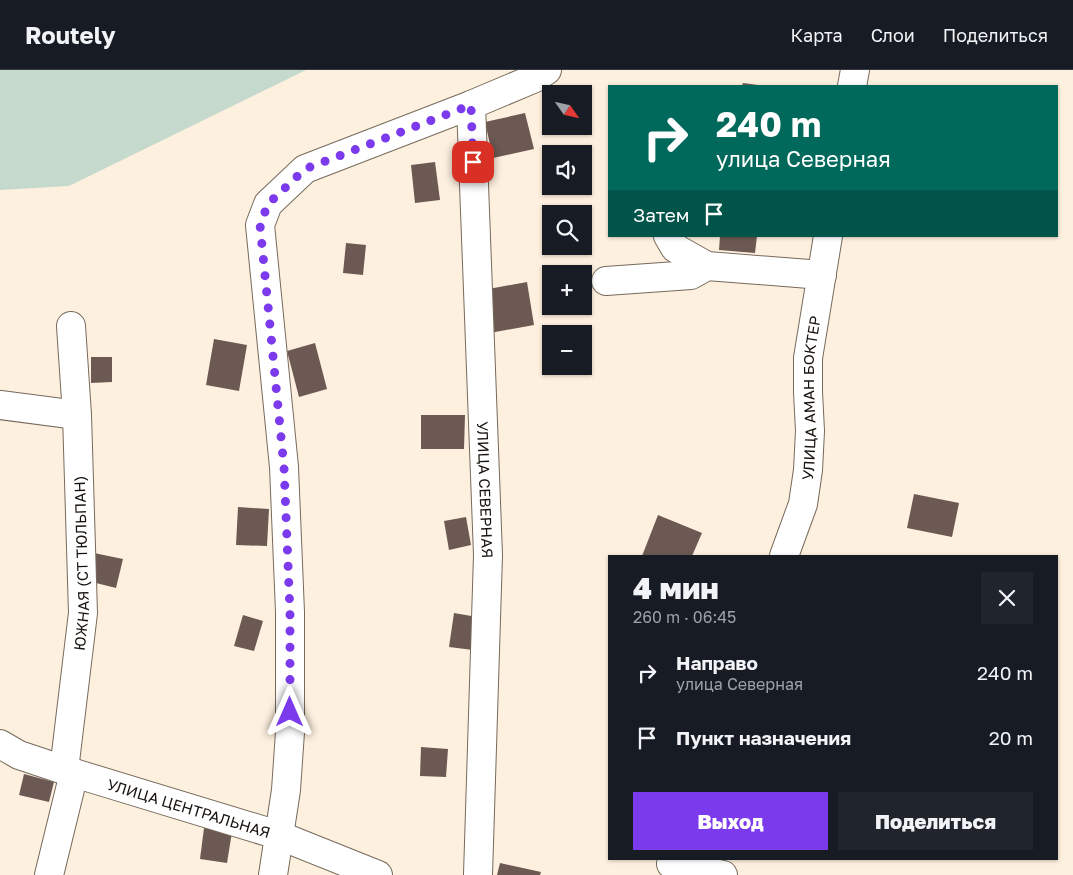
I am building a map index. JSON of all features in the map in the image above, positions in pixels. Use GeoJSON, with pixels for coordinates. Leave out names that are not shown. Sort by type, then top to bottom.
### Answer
{"type":"FeatureCollection","features":[{"type":"Feature","properties":{"kind":"street"},"geometry":{"type":"LineString","coordinates":[[273,875],[286,790],[290,732],[290,612],[284,467],[260,225],[268,204],[305,169],[471,105],[535,78],[547,70]]}},
{"type":"Feature","properties":{"kind":"street"},"geometry":{"type":"LineString","coordinates":[[852,85],[855,70]]}},
{"type":"Feature","properties":{"kind":"street","name":"УЛИЦА СЕВЕРНАЯ"},"geometry":{"type":"LineString","coordinates":[[471,105],[488,555],[478,875]]}},
{"type":"Feature","properties":{"kind":"street"},"geometry":{"type":"LineString","coordinates":[[669,237],[676,248],[707,266],[822,275]]}},
{"type":"Feature","properties":{"kind":"street","name":"УЛИЦА АМАН БОКТЕР"},"geometry":{"type":"LineString","coordinates":[[784,555],[803,504],[808,470],[810,431],[808,358],[828,237]]}},
{"type":"Feature","properties":{"kind":"street"},"geometry":{"type":"LineString","coordinates":[[606,281],[691,276],[707,266]]}},
{"type":"Feature","properties":{"kind":"street","name":"ЮЖНАЯ (СТ ТЮЛЬПАН)"},"geometry":{"type":"LineString","coordinates":[[49,875],[69,772],[83,614],[77,415],[70,326]]}},
{"type":"Feature","properties":{"kind":"street"},"geometry":{"type":"LineString","coordinates":[[0,406],[77,415]]}},
{"type":"Feature","properties":{"kind":"street","name":"УЛИЦА ЦЕНТРАЛЬНАЯ"},"geometry":{"type":"LineString","coordinates":[[0,744],[19,755],[69,772],[278,835],[378,875]]}},
{"type":"Feature","properties":{"kind":"street"},"geometry":{"type":"LineString","coordinates":[[671,866],[723,875]]}},
{"type":"Feature","properties":{"kind":"green space"},"geometry":{"type":"Polygon","coordinates":[[[0,70],[306,70],[69,186],[0,190],[0,70]]]}},
{"type":"Feature","properties":{"kind":"building"},"geometry":{"type":"Polygon","coordinates":[[[743,83],[758,85],[742,85],[743,83]]]}},
{"type":"Feature","properties":{"kind":"building"},"geometry":{"type":"Polygon","coordinates":[[[525,113],[534,149],[493,158],[485,122],[525,113]]]}},
{"type":"Feature","properties":{"kind":"building"},"geometry":{"type":"Polygon","coordinates":[[[435,162],[440,200],[415,203],[411,165],[435,162]]]}},
{"type":"Feature","properties":{"kind":"building"},"geometry":{"type":"Polygon","coordinates":[[[720,237],[757,237],[755,253],[719,250],[720,237]]]}},
{"type":"Feature","properties":{"kind":"building"},"geometry":{"type":"Polygon","coordinates":[[[346,243],[366,245],[363,275],[343,273],[346,243]]]}},
{"type":"Feature","properties":{"kind":"building"},"geometry":{"type":"Polygon","coordinates":[[[527,282],[534,325],[490,333],[483,290],[527,282]]]}},
{"type":"Feature","properties":{"kind":"building"},"geometry":{"type":"Polygon","coordinates":[[[214,339],[247,345],[239,391],[206,385],[214,339]]]}},
{"type":"Feature","properties":{"kind":"building"},"geometry":{"type":"Polygon","coordinates":[[[315,343],[327,389],[299,397],[287,351],[315,343]]]}},
{"type":"Feature","properties":{"kind":"building"},"geometry":{"type":"Polygon","coordinates":[[[91,357],[112,357],[112,382],[91,383],[91,357]]]}},
{"type":"Feature","properties":{"kind":"building"},"geometry":{"type":"Polygon","coordinates":[[[421,415],[465,415],[464,449],[421,449],[421,415]]]}},
{"type":"Feature","properties":{"kind":"building"},"geometry":{"type":"Polygon","coordinates":[[[914,494],[959,503],[952,537],[907,528],[914,494]]]}},
{"type":"Feature","properties":{"kind":"building"},"geometry":{"type":"Polygon","coordinates":[[[238,507],[269,509],[267,546],[236,545],[238,507]]]}},
{"type":"Feature","properties":{"kind":"building"},"geometry":{"type":"Polygon","coordinates":[[[658,515],[702,533],[692,555],[642,555],[658,515]]]}},
{"type":"Feature","properties":{"kind":"building"},"geometry":{"type":"Polygon","coordinates":[[[466,517],[471,545],[449,550],[444,521],[466,517]]]}},
{"type":"Feature","properties":{"kind":"building"},"geometry":{"type":"Polygon","coordinates":[[[94,553],[123,559],[116,588],[88,581],[94,553]]]}},
{"type":"Feature","properties":{"kind":"building"},"geometry":{"type":"Polygon","coordinates":[[[454,613],[477,617],[473,650],[449,647],[454,613]]]}},
{"type":"Feature","properties":{"kind":"building"},"geometry":{"type":"Polygon","coordinates":[[[243,615],[263,621],[254,651],[234,646],[243,615]]]}},
{"type":"Feature","properties":{"kind":"building"},"geometry":{"type":"Polygon","coordinates":[[[421,747],[448,749],[446,777],[420,776],[421,747]]]}},
{"type":"Feature","properties":{"kind":"building"},"geometry":{"type":"Polygon","coordinates":[[[24,774],[54,782],[49,802],[19,795],[24,774]]]}},
{"type":"Feature","properties":{"kind":"building"},"geometry":{"type":"Polygon","coordinates":[[[204,828],[232,832],[227,863],[200,859],[204,828]]]}},
{"type":"Feature","properties":{"kind":"building"},"geometry":{"type":"Polygon","coordinates":[[[500,863],[541,872],[540,875],[497,875],[500,863]]]}},
{"type":"Feature","properties":{"kind":"route"},"geometry":{"type":"LineString","coordinates":[[290,712],[290,612],[284,467],[260,225],[268,204],[305,169],[471,105],[473,162]]}}]}
